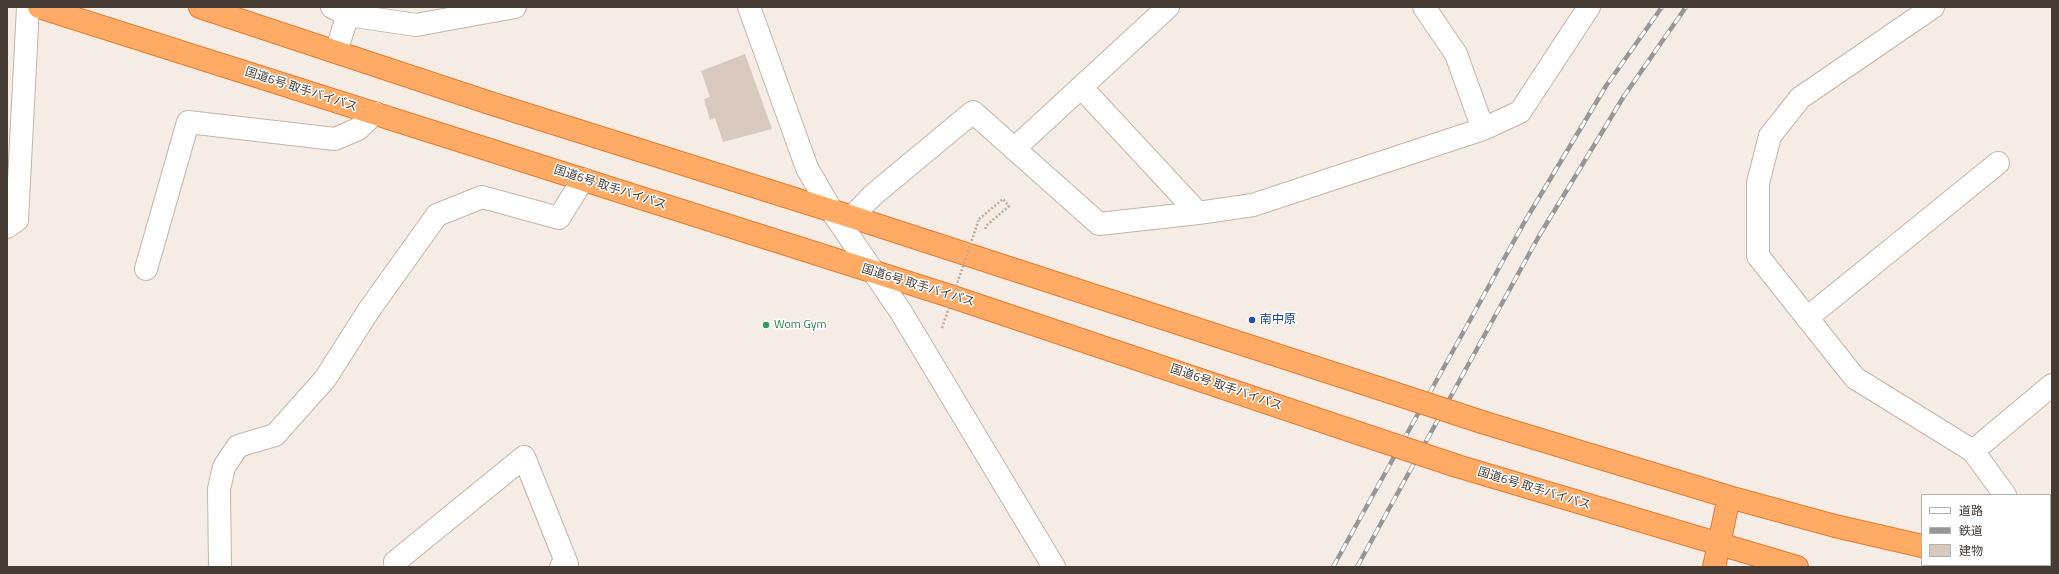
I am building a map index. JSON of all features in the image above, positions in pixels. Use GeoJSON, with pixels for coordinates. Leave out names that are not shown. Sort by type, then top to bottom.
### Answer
{"type":"FeatureCollection","features":[{"type":"Feature","properties":{"kind":"highway","name":"国道6号 取手バイパス"},"geometry":{"type":"LineString","coordinates":[[39,7],[950,296],[1457,466],[1718,545],[1797,567]]}},
{"type":"Feature","properties":{"kind":"highway"},"geometry":{"type":"LineString","coordinates":[[200,7],[493,104],[831,210],[1485,423],[1729,497],[1835,526],[1921,546]]}},
{"type":"Feature","properties":{"kind":"highway"},"geometry":{"type":"LineString","coordinates":[[1714,567],[1729,497]]}},
{"type":"Feature","properties":{"kind":"street"},"geometry":{"type":"LineString","coordinates":[[7,227],[17,220],[28,7]]}},
{"type":"Feature","properties":{"kind":"street"},"geometry":{"type":"LineString","coordinates":[[336,51],[340,11],[416,25],[427,15],[515,7]]}},
{"type":"Feature","properties":{"kind":"street"},"geometry":{"type":"LineString","coordinates":[[749,7],[807,168],[831,210],[875,273],[1054,567]]}},
{"type":"Feature","properties":{"kind":"street"},"geometry":{"type":"LineString","coordinates":[[1014,149],[1168,7]]}},
{"type":"Feature","properties":{"kind":"street"},"geometry":{"type":"LineString","coordinates":[[1424,7],[1456,54],[1483,129]]}},
{"type":"Feature","properties":{"kind":"street"},"geometry":{"type":"LineString","coordinates":[[852,217],[873,195],[973,112],[1099,224],[1254,205],[1483,129],[1520,112],[1589,7]]}},
{"type":"Feature","properties":{"kind":"street"},"geometry":{"type":"LineString","coordinates":[[1933,7],[1800,98],[1770,136],[1758,183],[1758,256],[1855,378],[1973,451],[2004,494]]}},
{"type":"Feature","properties":{"kind":"street"},"geometry":{"type":"LineString","coordinates":[[1081,87],[1198,213]]}},
{"type":"Feature","properties":{"kind":"street"},"geometry":{"type":"LineString","coordinates":[[146,269],[188,122],[335,139],[358,129],[375,113]]}},
{"type":"Feature","properties":{"kind":"street"},"geometry":{"type":"LineString","coordinates":[[1807,318],[1998,162]]}},
{"type":"Feature","properties":{"kind":"street"},"geometry":{"type":"LineString","coordinates":[[220,567],[219,489],[224,467],[238,446],[275,435],[324,379],[369,310],[437,215],[482,197],[558,218],[583,179]]}},
{"type":"Feature","properties":{"kind":"street"},"geometry":{"type":"LineString","coordinates":[[1973,451],[2052,385]]}},
{"type":"Feature","properties":{"kind":"street"},"geometry":{"type":"LineString","coordinates":[[396,567],[395,562],[524,457],[567,564],[561,567]]}},
{"type":"Feature","properties":{"kind":"path"},"geometry":{"type":"LineString","coordinates":[[942,328],[979,219],[1003,199],[1008,206],[986,226]]}},
{"type":"Feature","properties":{"kind":"building"},"geometry":{"type":"Polygon","coordinates":[[[745,54],[772,129],[723,142],[715,118],[710,120],[704,99],[710,97],[701,71],[745,54]]]}},
{"type":"Feature","properties":{"kind":"railway"},"geometry":{"type":"LineString","coordinates":[[1333,567],[1525,221],[1606,86],[1662,7]]}},
{"type":"Feature","properties":{"kind":"railway"},"geometry":{"type":"LineString","coordinates":[[1357,567],[1539,236],[1624,96],[1686,7]]}},
{"type":"Feature","properties":{"kind":"place","name":"南中原"},"geometry":{"type":"Point","coordinates":[1252,320]}},
{"type":"Feature","properties":{"kind":"place","name":"Wom Gym"},"geometry":{"type":"Point","coordinates":[766,325]}}]}
